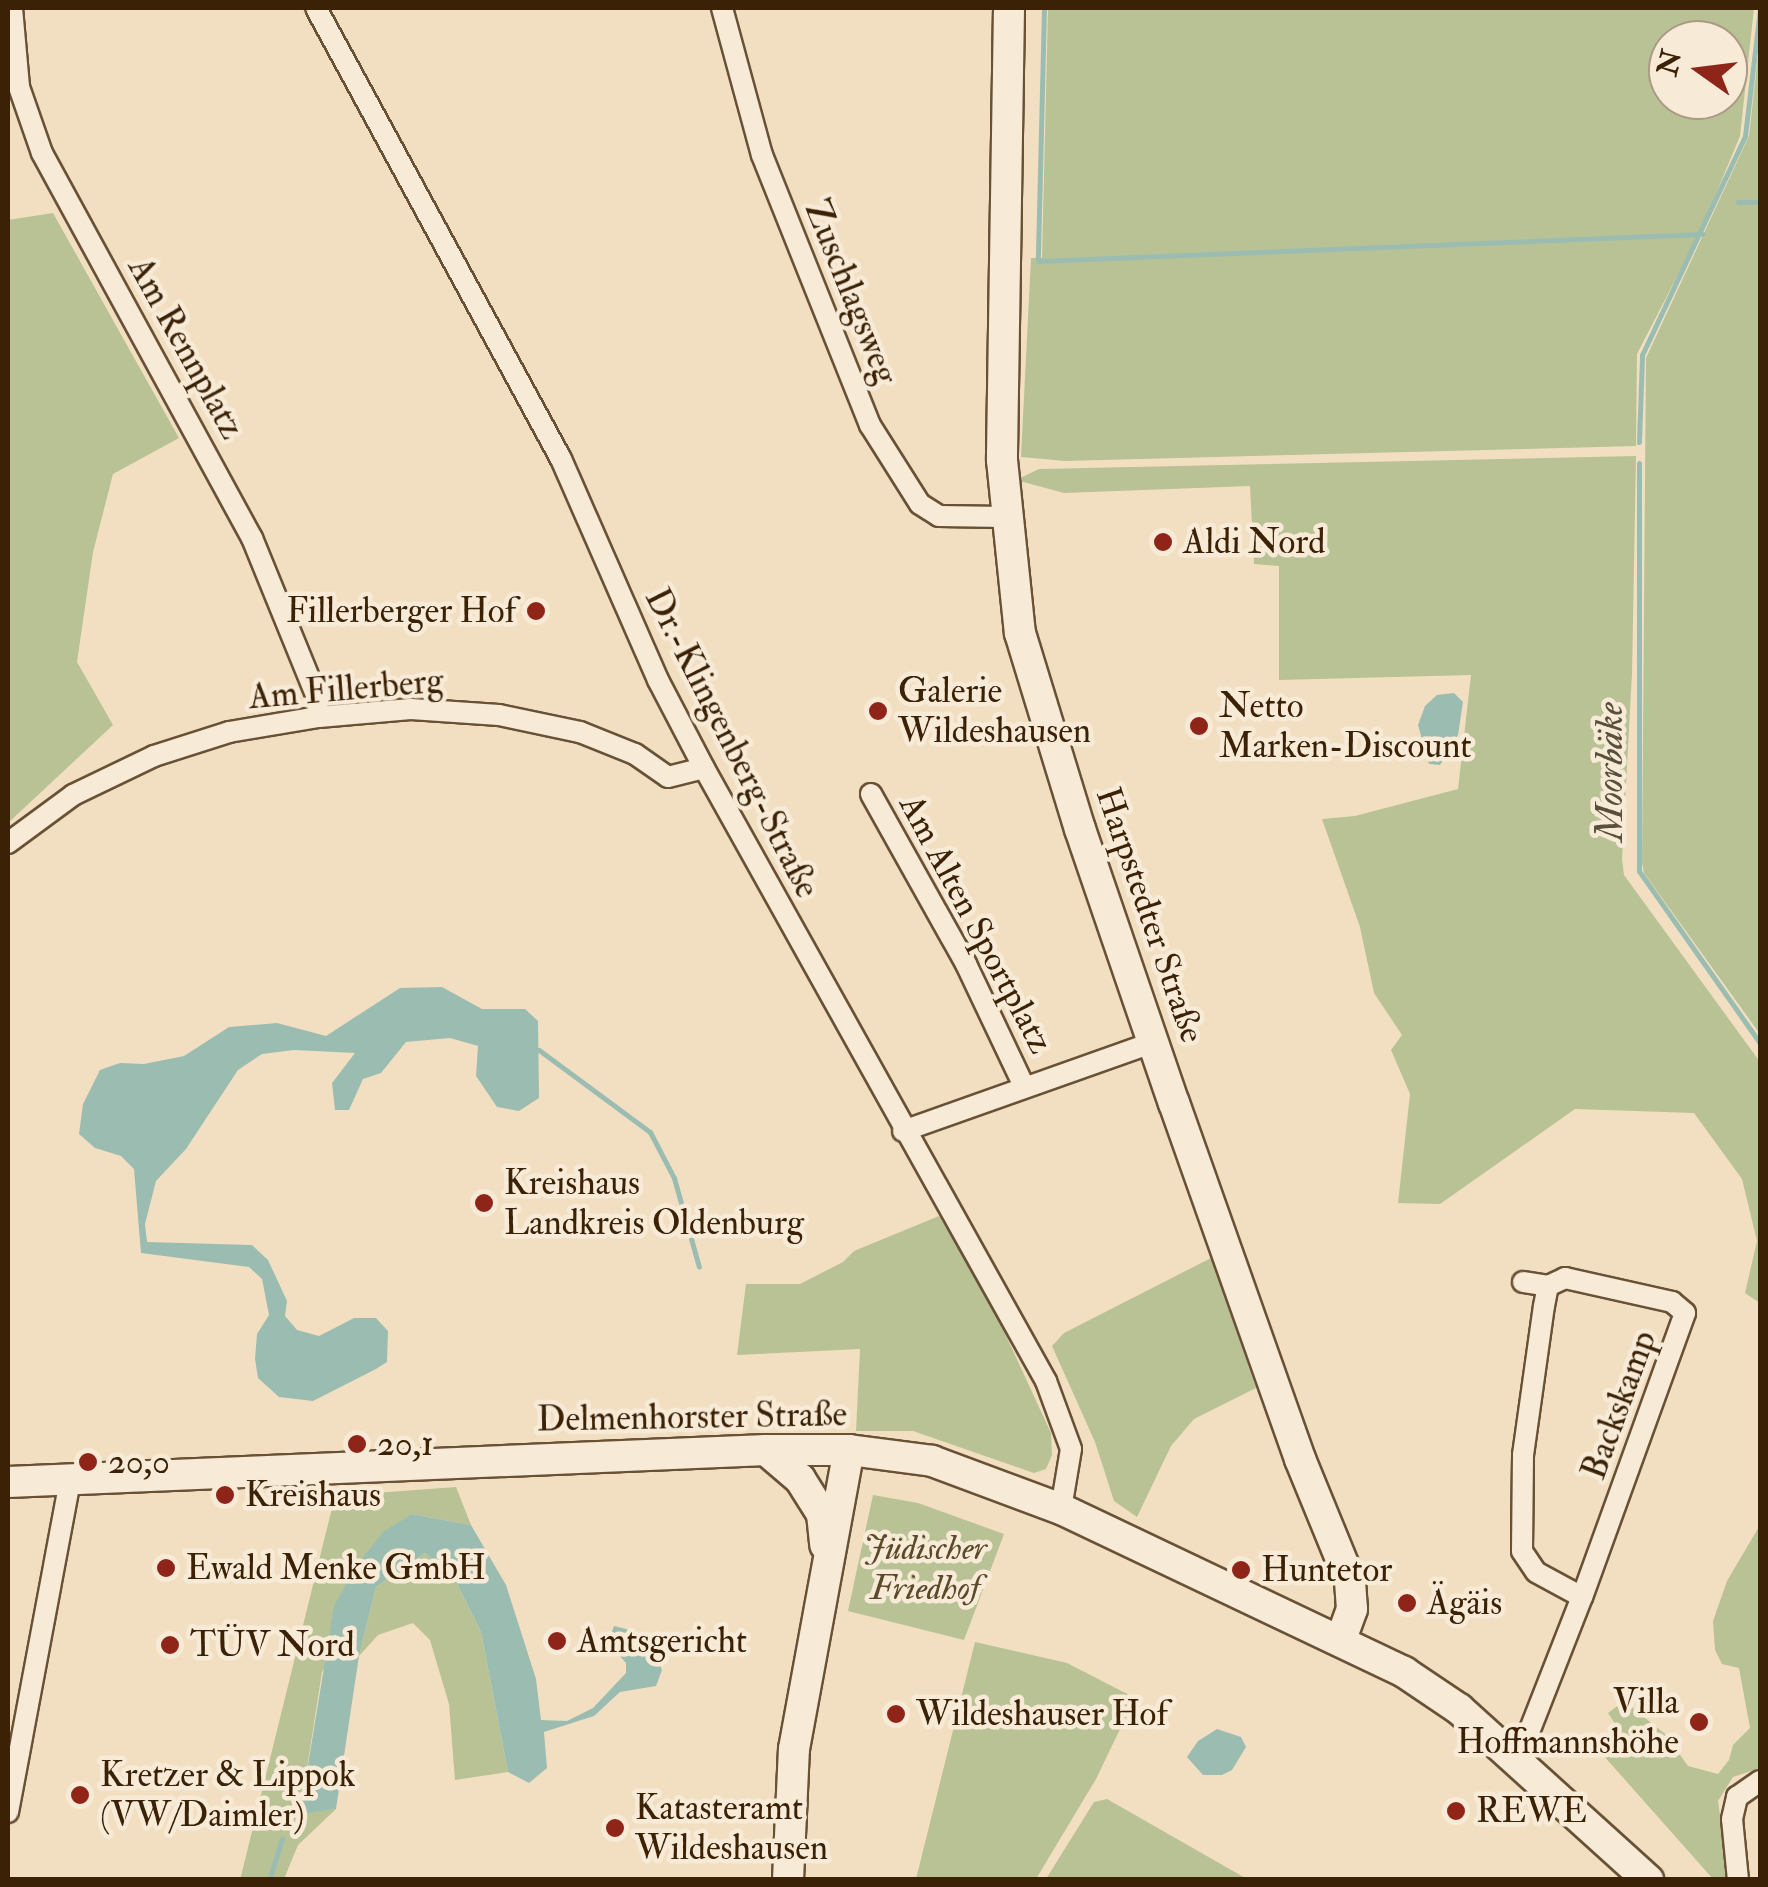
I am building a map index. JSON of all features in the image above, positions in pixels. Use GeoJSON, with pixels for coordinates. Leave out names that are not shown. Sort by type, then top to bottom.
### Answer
{"type":"FeatureCollection","features":[{"type":"Feature","properties":{"kind":"main road","name":"Harpstedter Straße"},"geometry":{"type":"LineString","coordinates":[[1009,8],[1000,343],[1004,517],[1029,673],[1274,1388],[1350,1581],[1352,1609],[1340,1639]]}},
{"type":"Feature","properties":{"kind":"main road"},"geometry":{"type":"LineString","coordinates":[[766,1450],[800,1479],[822,1514],[827,1562]]}},
{"type":"Feature","properties":{"kind":"main road","name":"Delmenhorster Straße"},"geometry":{"type":"LineString","coordinates":[[8,1482],[232,1469],[849,1450],[932,1460],[1061,1509],[1340,1639]]}},
{"type":"Feature","properties":{"kind":"main road"},"geometry":{"type":"LineString","coordinates":[[788,1880],[794,1749],[849,1450]]}},
{"type":"Feature","properties":{"kind":"main road"},"geometry":{"type":"LineString","coordinates":[[1340,1639],[1415,1679],[1459,1709],[1648,1880]]}},
{"type":"Feature","properties":{"kind":"street","name":"Am Rennplatz"},"geometry":{"type":"LineString","coordinates":[[12,8],[19,87],[42,153],[252,538],[316,694],[319,717]]}},
{"type":"Feature","properties":{"kind":"street","name":"Dr.-Klingenberg-Straße"},"geometry":{"type":"LineString","coordinates":[[316,8],[562,459],[658,680],[704,768],[903,1131],[1046,1381],[1071,1449],[1061,1509]]}},
{"type":"Feature","properties":{"kind":"street","name":"Zuschlagsweg"},"geometry":{"type":"LineString","coordinates":[[722,8],[762,155],[870,425],[920,504],[939,516],[1004,517]]}},
{"type":"Feature","properties":{"kind":"street","name":"Am Fillerberg"},"geometry":{"type":"LineString","coordinates":[[8,843],[73,795],[154,756],[229,732],[319,717],[411,709],[498,715],[580,732],[635,754],[668,777],[704,768]]}},
{"type":"Feature","properties":{"kind":"street","name":"Am Alten Sportplatz"},"geometry":{"type":"LineString","coordinates":[[871,794],[966,964],[1024,1086]]}},
{"type":"Feature","properties":{"kind":"street","name":"Am Alten Sportplatz"},"geometry":{"type":"LineString","coordinates":[[903,1131],[1154,1042]]}},
{"type":"Feature","properties":{"kind":"street","name":"Backskamp"},"geometry":{"type":"LineString","coordinates":[[1512,1756],[1529,1732],[1582,1597],[1684,1313],[1672,1302],[1580,1279],[1565,1278],[1548,1286],[1523,1282]]}},
{"type":"Feature","properties":{"kind":"street","name":"Backskamp"},"geometry":{"type":"LineString","coordinates":[[1548,1286],[1522,1455],[1522,1551],[1536,1572],[1582,1597]]}},
{"type":"Feature","properties":{"kind":"street"},"geometry":{"type":"LineString","coordinates":[[8,1812],[70,1480]]}},
{"type":"Feature","properties":{"kind":"street"},"geometry":{"type":"LineString","coordinates":[[1738,1880],[1732,1818],[1737,1796],[1760,1781]]}},
{"type":"Feature","properties":{"kind":"green space"},"geometry":{"type":"Polygon","coordinates":[[[1048,8],[1754,8],[1748,63],[1748,20],[1648,20],[1648,120],[1742,120],[1740,136],[1701,230],[1637,354],[1636,446],[1065,461],[1021,457],[1031,258],[1042,258],[1048,8]]]}},
{"type":"Feature","properties":{"kind":"green space"},"geometry":{"type":"Polygon","coordinates":[[[1760,38],[1760,1034],[1644,873],[1642,862],[1646,358],[1749,136],[1760,38]]]}},
{"type":"Feature","properties":{"kind":"green space"},"geometry":{"type":"Polygon","coordinates":[[[53,213],[179,438],[113,474],[93,552],[77,662],[113,725],[8,823],[8,220],[53,213]]]}},
{"type":"Feature","properties":{"kind":"green space"},"geometry":{"type":"Polygon","coordinates":[[[1636,456],[1624,875],[1760,1062],[1760,1303],[1745,1293],[1757,1241],[1742,1179],[1694,1113],[1575,1109],[1440,1204],[1398,1203],[1410,1094],[1391,1050],[1402,1035],[1374,993],[1360,927],[1322,819],[1355,816],[1458,789],[1471,675],[1279,680],[1279,566],[1254,564],[1250,486],[1064,493],[1016,480],[1039,469],[1636,456]]]}},
{"type":"Feature","properties":{"kind":"green space"},"geometry":{"type":"Polygon","coordinates":[[[939,1216],[990,1301],[1051,1433],[1052,1455],[1046,1469],[1034,1473],[913,1431],[856,1431],[860,1349],[737,1355],[746,1284],[800,1284],[843,1262],[854,1251],[939,1216]]]}},
{"type":"Feature","properties":{"kind":"green space"},"geometry":{"type":"Polygon","coordinates":[[[1211,1258],[1256,1388],[1194,1419],[1171,1446],[1137,1517],[1114,1501],[1095,1442],[1052,1346],[1064,1333],[1211,1258]]]}},
{"type":"Feature","properties":{"kind":"green space"},"geometry":{"type":"Polygon","coordinates":[[[456,1487],[471,1525],[412,1514],[322,1672],[300,1813],[336,1809],[298,1845],[284,1879],[240,1880],[335,1496],[456,1487]]]}},
{"type":"Feature","properties":{"kind":"green space","name":"Jüdischer Friedhof"},"geometry":{"type":"Polygon","coordinates":[[[873,1495],[918,1503],[1004,1534],[964,1640],[848,1611],[873,1495]]]}},
{"type":"Feature","properties":{"kind":"green space"},"geometry":{"type":"Polygon","coordinates":[[[1760,1525],[1760,1768],[1733,1777],[1718,1801],[1729,1879],[1713,1879],[1603,1755],[1617,1727],[1608,1713],[1624,1701],[1665,1734],[1688,1766],[1718,1774],[1729,1760],[1733,1745],[1750,1728],[1739,1668],[1722,1664],[1715,1650],[1713,1621],[1727,1581],[1760,1525]]]}},
{"type":"Feature","properties":{"kind":"green space"},"geometry":{"type":"Polygon","coordinates":[[[425,1553],[454,1578],[481,1632],[508,1772],[455,1780],[449,1704],[430,1640],[413,1623],[378,1635],[359,1656],[376,1587],[425,1553]]]}},
{"type":"Feature","properties":{"kind":"green space"},"geometry":{"type":"Polygon","coordinates":[[[975,1642],[1067,1663],[1135,1698],[1096,1779],[1036,1879],[916,1879],[975,1642]]]}},
{"type":"Feature","properties":{"kind":"green space"},"geometry":{"type":"Polygon","coordinates":[[[1107,1799],[1247,1879],[1046,1879],[1094,1802],[1107,1799]]]}},
{"type":"Feature","properties":{"kind":"water"},"geometry":{"type":"Polygon","coordinates":[[[1454,693],[1463,702],[1458,735],[1440,765],[1429,764],[1418,725],[1425,706],[1437,695],[1454,693]]]}},
{"type":"Feature","properties":{"kind":"water"},"geometry":{"type":"Polygon","coordinates":[[[442,987],[482,1009],[525,1009],[538,1021],[539,1098],[519,1111],[497,1107],[476,1076],[478,1046],[450,1038],[406,1042],[381,1073],[363,1079],[349,1110],[335,1110],[332,1083],[355,1053],[294,1050],[262,1054],[238,1070],[186,1149],[156,1181],[145,1224],[147,1242],[252,1245],[268,1260],[287,1301],[285,1316],[297,1330],[319,1336],[354,1318],[376,1318],[388,1331],[387,1362],[376,1369],[313,1401],[279,1397],[258,1378],[255,1359],[257,1334],[269,1315],[262,1279],[249,1267],[141,1253],[134,1169],[121,1156],[95,1148],[79,1134],[83,1104],[100,1070],[120,1063],[144,1064],[184,1056],[229,1027],[277,1023],[326,1036],[400,988],[442,987]]]}},
{"type":"Feature","properties":{"kind":"water"},"geometry":{"type":"Polygon","coordinates":[[[412,1514],[471,1525],[506,1585],[536,1679],[541,1720],[567,1721],[593,1708],[626,1673],[626,1663],[608,1642],[614,1626],[642,1633],[662,1670],[656,1686],[620,1692],[594,1716],[544,1732],[547,1768],[529,1783],[508,1772],[481,1632],[454,1578],[425,1553],[376,1587],[359,1656],[336,1809],[300,1814],[334,1606],[357,1565],[383,1532],[412,1514]]]}},
{"type":"Feature","properties":{"kind":"water"},"geometry":{"type":"Polygon","coordinates":[[[1217,1729],[1241,1737],[1246,1747],[1232,1770],[1222,1775],[1203,1775],[1187,1757],[1198,1741],[1217,1729]]]}},
{"type":"Feature","properties":{"kind":"waterway"},"geometry":{"type":"LineString","coordinates":[[1044,8],[1038,261],[1702,234]]}},
{"type":"Feature","properties":{"kind":"waterway","name":"Moorbäke"},"geometry":{"type":"LineString","coordinates":[[1639,442],[1642,355],[1745,136],[1760,8]]}},
{"type":"Feature","properties":{"kind":"waterway"},"geometry":{"type":"LineString","coordinates":[[1738,202],[1760,202]]}},
{"type":"Feature","properties":{"kind":"waterway","name":"Moorbäke"},"geometry":{"type":"LineString","coordinates":[[1639,463],[1639,871],[1760,1043]]}},
{"type":"Feature","properties":{"kind":"waterway"},"geometry":{"type":"LineString","coordinates":[[539,1050],[650,1132],[674,1178],[699,1267]]}},
{"type":"Feature","properties":{"kind":"waterway"},"geometry":{"type":"LineString","coordinates":[[269,1880],[282,1839]]}},
{"type":"Feature","properties":{"kind":"place","name":"Aldi Nord"},"geometry":{"type":"Point","coordinates":[1163,542]}},
{"type":"Feature","properties":{"kind":"place","name":"Fillerberger Hof"},"geometry":{"type":"Point","coordinates":[536,611]}},
{"type":"Feature","properties":{"kind":"place","name":"Galerie Wildeshausen"},"geometry":{"type":"Point","coordinates":[878,711]}},
{"type":"Feature","properties":{"kind":"place","name":"Netto Marken-Discount"},"geometry":{"type":"Point","coordinates":[1199,726]}},
{"type":"Feature","properties":{"kind":"place","name":"Kreishaus Landkreis Oldenburg"},"geometry":{"type":"Point","coordinates":[484,1203]}},
{"type":"Feature","properties":{"kind":"place","name":"20,1"},"geometry":{"type":"Point","coordinates":[357,1444]}},
{"type":"Feature","properties":{"kind":"place","name":"20,0"},"geometry":{"type":"Point","coordinates":[88,1462]}},
{"type":"Feature","properties":{"kind":"place","name":"Kreishaus"},"geometry":{"type":"Point","coordinates":[225,1495]}},
{"type":"Feature","properties":{"kind":"place","name":"Ewald Menke GmbH"},"geometry":{"type":"Point","coordinates":[166,1568]}},
{"type":"Feature","properties":{"kind":"place","name":"Huntetor"},"geometry":{"type":"Point","coordinates":[1241,1570]}},
{"type":"Feature","properties":{"kind":"place","name":"Ägäis"},"geometry":{"type":"Point","coordinates":[1407,1603]}},
{"type":"Feature","properties":{"kind":"place","name":"Amtsgericht"},"geometry":{"type":"Point","coordinates":[557,1641]}},
{"type":"Feature","properties":{"kind":"place","name":"TÜV Nord"},"geometry":{"type":"Point","coordinates":[170,1645]}},
{"type":"Feature","properties":{"kind":"place","name":"Wildeshauser Hof"},"geometry":{"type":"Point","coordinates":[896,1714]}},
{"type":"Feature","properties":{"kind":"place","name":"Villa Hoffmannshöhe"},"geometry":{"type":"Point","coordinates":[1699,1722]}},
{"type":"Feature","properties":{"kind":"place","name":"Kretzer & Lippok (VW/Daimler)"},"geometry":{"type":"Point","coordinates":[80,1795]}},
{"type":"Feature","properties":{"kind":"place","name":"REWE"},"geometry":{"type":"Point","coordinates":[1456,1811]}},
{"type":"Feature","properties":{"kind":"place","name":"Katasteramt Wildeshausen"},"geometry":{"type":"Point","coordinates":[615,1828]}}]}
